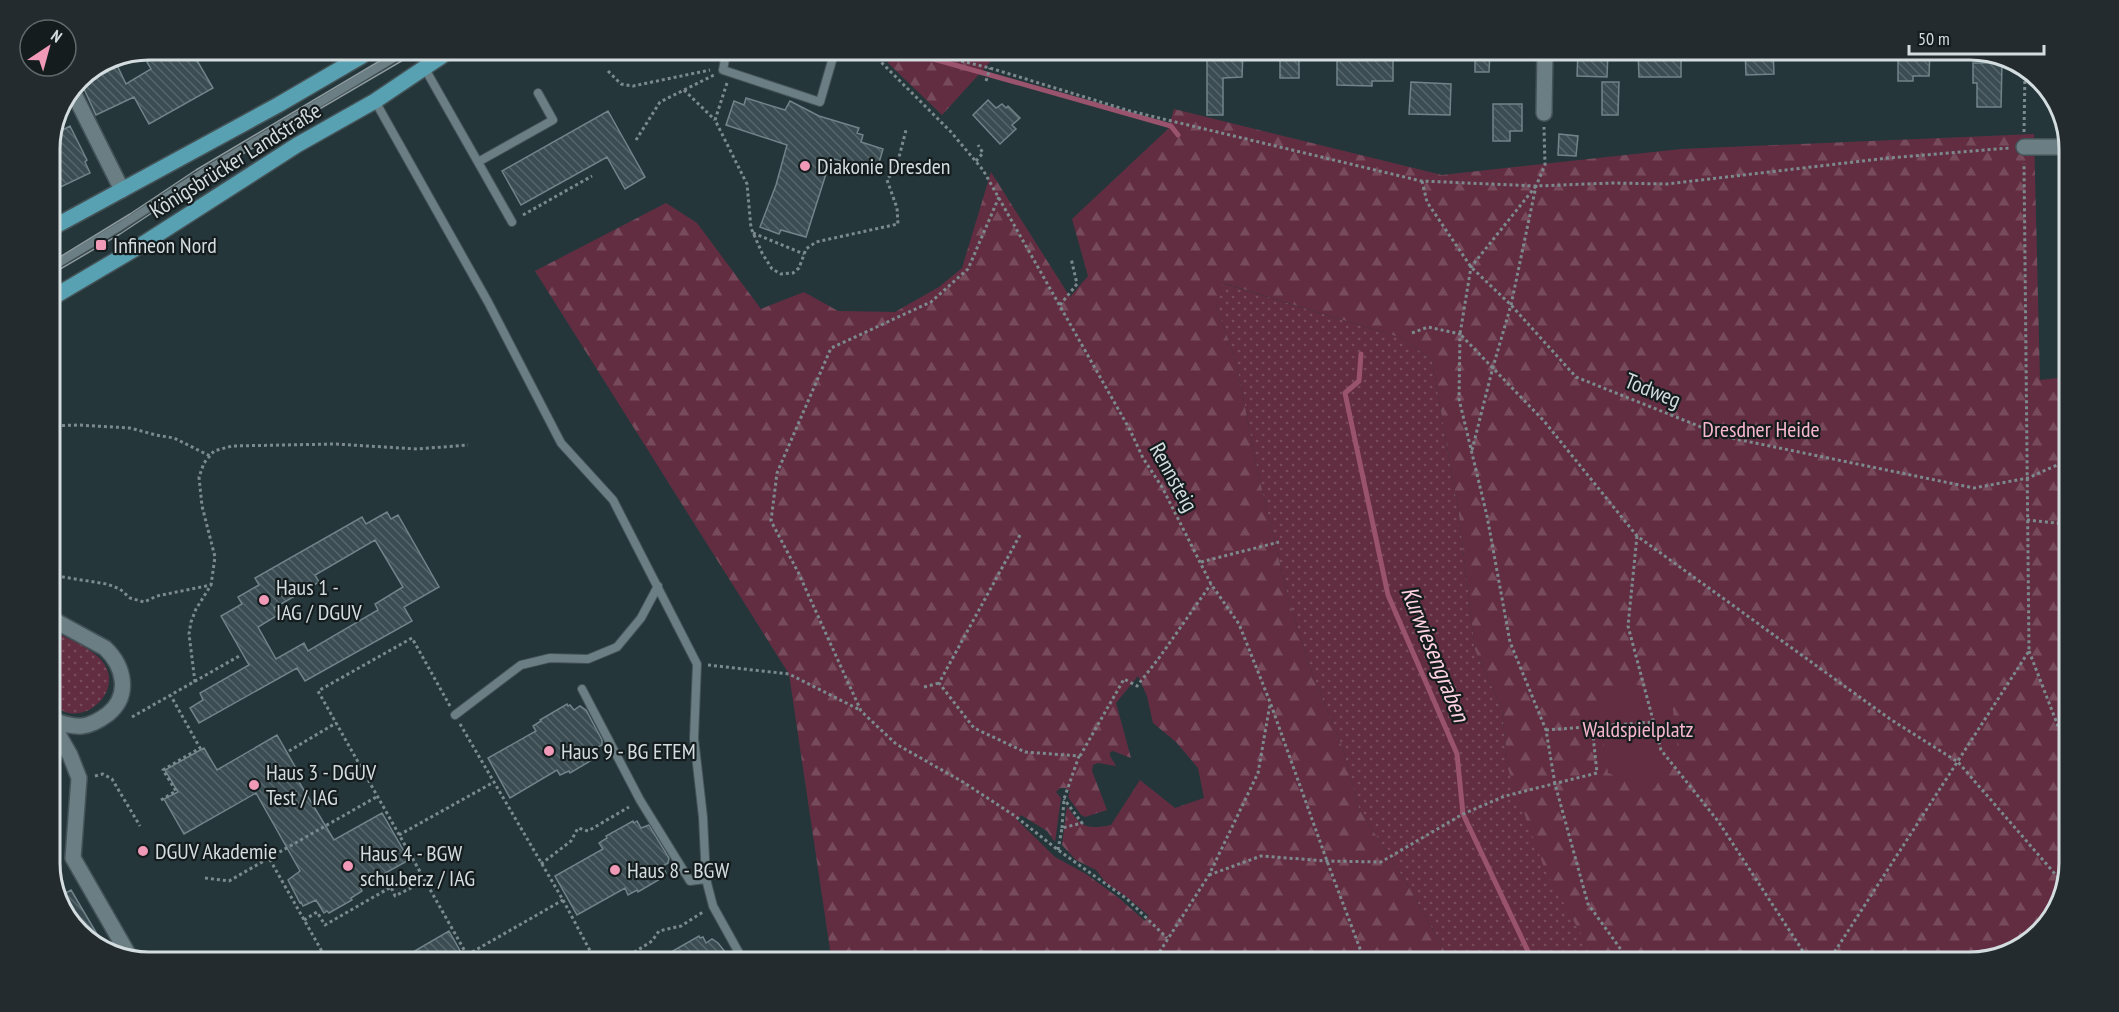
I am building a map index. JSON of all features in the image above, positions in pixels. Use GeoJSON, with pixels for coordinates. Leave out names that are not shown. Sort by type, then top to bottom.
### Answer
{"type":"FeatureCollection","features":[{"type":"Feature","properties":{"kind":"main road","name":"Königsbrücker Landstraße"},"geometry":{"type":"LineString","coordinates":[[60,224],[278,105],[355,60]]}},
{"type":"Feature","properties":{"kind":"main road","name":"Königsbrücker Landstraße"},"geometry":{"type":"LineString","coordinates":[[60,293],[138,247],[297,145],[375,101],[435,60]]}},
{"type":"Feature","properties":{"kind":"street"},"geometry":{"type":"LineString","coordinates":[[1544,113],[1545,60]]}},
{"type":"Feature","properties":{"kind":"street"},"geometry":{"type":"LineString","coordinates":[[76,98],[122,190]]}},
{"type":"Feature","properties":{"kind":"street"},"geometry":{"type":"LineString","coordinates":[[2024,147],[2059,147]]}},
{"type":"Feature","properties":{"kind":"street"},"geometry":{"type":"LineString","coordinates":[[60,623],[105,648],[112,655],[120,669],[123,688],[117,705],[100,720],[83,726],[60,723]]}},
{"type":"Feature","properties":{"kind":"street"},"geometry":{"type":"LineString","coordinates":[[60,738],[76,767],[79,778],[74,858],[125,948]]}},
{"type":"Feature","properties":{"kind":"lane"},"geometry":{"type":"LineString","coordinates":[[60,262],[390,60]]}},
{"type":"Feature","properties":{"kind":"lane"},"geometry":{"type":"LineString","coordinates":[[726,60],[726,70],[820,102],[832,60]]}},
{"type":"Feature","properties":{"kind":"lane"},"geometry":{"type":"LineString","coordinates":[[424,67],[512,222]]}},
{"type":"Feature","properties":{"kind":"lane"},"geometry":{"type":"LineString","coordinates":[[478,162],[553,120],[538,93]]}},
{"type":"Feature","properties":{"kind":"lane"},"geometry":{"type":"LineString","coordinates":[[375,101],[488,302],[561,443],[613,500],[698,664],[694,738],[703,817],[706,879],[713,906],[738,952]]}},
{"type":"Feature","properties":{"kind":"lane"},"geometry":{"type":"LineString","coordinates":[[455,715],[521,666],[550,658],[588,659],[617,647],[641,618],[658,586]]}},
{"type":"Feature","properties":{"kind":"lane"},"geometry":{"type":"LineString","coordinates":[[582,689],[640,800],[690,881],[706,879]]}},
{"type":"Feature","properties":{"kind":"path","name":"Rennsteig"},"geometry":{"type":"LineString","coordinates":[[879,60],[951,132],[976,161],[999,197],[1130,430],[1143,458],[1162,487],[1210,584],[1239,624],[1270,702],[1361,952]]}},
{"type":"Feature","properties":{"kind":"path"},"geometry":{"type":"LineString","coordinates":[[952,60],[1130,111],[1421,181],[1536,186],[1612,183],[1667,184],[1888,158],[2024,147]]}},
{"type":"Feature","properties":{"kind":"path"},"geometry":{"type":"LineString","coordinates":[[608,70],[621,84],[633,86],[726,70]]}},
{"type":"Feature","properties":{"kind":"path"},"geometry":{"type":"LineString","coordinates":[[636,140],[660,102],[726,70]]}},
{"type":"Feature","properties":{"kind":"path"},"geometry":{"type":"LineString","coordinates":[[715,120],[726,70]]}},
{"type":"Feature","properties":{"kind":"path"},"geometry":{"type":"LineString","coordinates":[[987,81],[989,71]]}},
{"type":"Feature","properties":{"kind":"path"},"geometry":{"type":"LineString","coordinates":[[2025,79],[2029,651],[2059,729]]}},
{"type":"Feature","properties":{"kind":"path"},"geometry":{"type":"LineString","coordinates":[[684,90],[715,120],[735,156],[747,184],[751,228],[772,269],[781,274],[793,273],[799,268],[806,249],[816,242],[898,224],[897,208],[887,180],[897,165],[906,130]]}},
{"type":"Feature","properties":{"kind":"path"},"geometry":{"type":"LineString","coordinates":[[1472,453],[1511,305],[1536,186],[1545,165],[1544,113]]}},
{"type":"Feature","properties":{"kind":"path"},"geometry":{"type":"LineString","coordinates":[[976,161],[983,153],[978,145]]}},
{"type":"Feature","properties":{"kind":"path"},"geometry":{"type":"LineString","coordinates":[[512,222],[592,176]]}},
{"type":"Feature","properties":{"kind":"path","name":"Todweg"},"geometry":{"type":"LineString","coordinates":[[1421,181],[1427,202],[1471,267],[1511,305],[1576,377],[1726,437],[1974,488],[2028,478],[2059,464]]}},
{"type":"Feature","properties":{"kind":"path"},"geometry":{"type":"LineString","coordinates":[[1536,186],[1471,267],[1460,334],[1459,399],[1487,516],[1510,642],[1546,730],[1555,784],[1588,904],[1622,952]]}},
{"type":"Feature","properties":{"kind":"path"},"geometry":{"type":"LineString","coordinates":[[861,711],[798,572],[771,521],[777,473],[831,348],[931,302],[968,269],[999,197]]}},
{"type":"Feature","properties":{"kind":"path"},"geometry":{"type":"LineString","coordinates":[[753,233],[804,254]]}},
{"type":"Feature","properties":{"kind":"path"},"geometry":{"type":"LineString","coordinates":[[1060,305],[1077,284],[1071,258]]}},
{"type":"Feature","properties":{"kind":"path"},"geometry":{"type":"LineString","coordinates":[[1412,333],[1428,327],[1460,334],[1544,421],[1637,536],[1890,719],[1958,762],[2057,877]]}},
{"type":"Feature","properties":{"kind":"path"},"geometry":{"type":"LineString","coordinates":[[60,426],[130,428],[174,438],[211,456]]}},
{"type":"Feature","properties":{"kind":"path"},"geometry":{"type":"LineString","coordinates":[[195,682],[190,628],[196,609],[212,585],[215,557],[202,506],[199,477],[204,463],[214,451],[232,446],[335,444],[417,449],[468,446]]}},
{"type":"Feature","properties":{"kind":"path"},"geometry":{"type":"LineString","coordinates":[[2027,520],[2059,523]]}},
{"type":"Feature","properties":{"kind":"path"},"geometry":{"type":"LineString","coordinates":[[924,687],[939,683],[1020,535]]}},
{"type":"Feature","properties":{"kind":"path"},"geometry":{"type":"LineString","coordinates":[[1637,536],[1628,626],[1661,750],[1718,820],[1803,952]]}},
{"type":"Feature","properties":{"kind":"path"},"geometry":{"type":"LineString","coordinates":[[1200,562],[1279,542]]}},
{"type":"Feature","properties":{"kind":"path"},"geometry":{"type":"LineString","coordinates":[[60,577],[107,584],[120,588],[130,598],[144,602],[157,596],[212,585]]}},
{"type":"Feature","properties":{"kind":"path"},"geometry":{"type":"LineString","coordinates":[[1058,850],[1064,799],[1079,756],[1124,679],[1137,686],[1160,658],[1210,584]]}},
{"type":"Feature","properties":{"kind":"path"},"geometry":{"type":"LineString","coordinates":[[465,952],[318,691],[412,638],[590,952]]}},
{"type":"Feature","properties":{"kind":"path"},"geometry":{"type":"LineString","coordinates":[[1835,952],[2029,651]]}},
{"type":"Feature","properties":{"kind":"path"},"geometry":{"type":"LineString","coordinates":[[132,717],[241,655]]}},
{"type":"Feature","properties":{"kind":"path"},"geometry":{"type":"LineString","coordinates":[[698,664],[789,674],[861,711],[896,744],[972,787],[1015,816],[1126,899],[1167,938]]}},
{"type":"Feature","properties":{"kind":"path"},"geometry":{"type":"LineString","coordinates":[[939,683],[974,728],[1025,752],[1079,756]]}},
{"type":"Feature","properties":{"kind":"path"},"geometry":{"type":"LineString","coordinates":[[161,800],[176,791],[163,770],[200,748],[171,696]]}},
{"type":"Feature","properties":{"kind":"path"},"geometry":{"type":"LineString","coordinates":[[1159,952],[1209,875],[1258,773],[1270,702]]}},
{"type":"Feature","properties":{"kind":"path"},"geometry":{"type":"LineString","coordinates":[[1546,730],[1653,722]]}},
{"type":"Feature","properties":{"kind":"path"},"geometry":{"type":"LineString","coordinates":[[289,751],[336,723]]}},
{"type":"Feature","properties":{"kind":"path"},"geometry":{"type":"LineString","coordinates":[[1209,875],[1261,856],[1381,862],[1463,814],[1505,796],[1597,773],[1592,726]]}},
{"type":"Feature","properties":{"kind":"path"},"geometry":{"type":"LineString","coordinates":[[79,778],[104,774],[108,776],[140,826]]}},
{"type":"Feature","properties":{"kind":"path"},"geometry":{"type":"LineString","coordinates":[[399,835],[494,782]]}},
{"type":"Feature","properties":{"kind":"path"},"geometry":{"type":"LineString","coordinates":[[205,878],[229,881],[378,796]]}},
{"type":"Feature","properties":{"kind":"path"},"geometry":{"type":"LineString","coordinates":[[1062,828],[1082,823],[1064,799]]}},
{"type":"Feature","properties":{"kind":"path"},"geometry":{"type":"LineString","coordinates":[[541,864],[571,841],[578,828],[588,831],[617,813]]}},
{"type":"Feature","properties":{"kind":"path"},"geometry":{"type":"LineString","coordinates":[[269,858],[322,952]]}},
{"type":"Feature","properties":{"kind":"path"},"geometry":{"type":"LineString","coordinates":[[304,920],[317,912],[325,926],[391,888],[395,896],[425,881]]}},
{"type":"Feature","properties":{"kind":"path"},"geometry":{"type":"LineString","coordinates":[[472,952],[562,900]]}},
{"type":"Feature","properties":{"kind":"path"},"geometry":{"type":"LineString","coordinates":[[636,952],[652,941],[659,931],[681,926],[694,918]]}},
{"type":"Feature","properties":{"kind":"green space"},"geometry":{"type":"Polygon","coordinates":[[[889,60],[991,61],[942,115],[888,63],[889,60]]]}},
{"type":"Feature","properties":{"kind":"green space","name":"Dresdner Heide"},"geometry":{"type":"Polygon","coordinates":[[[1174,109],[1442,175],[1681,149],[2034,134],[2040,380],[2059,378],[2059,863],[2052,897],[2041,917],[2019,937],[2004,945],[1970,952],[1591,952],[1545,870],[1508,769],[1502,709],[1475,650],[1459,515],[1432,360],[1402,338],[1223,283],[1216,306],[1236,361],[1258,473],[1288,597],[1311,670],[1343,749],[1359,809],[1406,882],[1445,952],[830,952],[789,674],[535,271],[666,203],[697,223],[761,309],[804,292],[838,311],[895,312],[939,287],[962,268],[991,172],[1070,297],[1088,276],[1072,219],[1168,129],[1174,109]],[[1138,676],[1116,703],[1131,758],[1113,751],[1110,752],[1110,756],[1116,766],[1098,763],[1093,765],[1092,771],[1107,810],[1085,817],[1068,797],[1070,791],[1060,788],[1056,792],[1061,798],[1055,842],[1047,831],[1021,815],[1017,820],[1055,857],[1086,874],[1145,921],[1149,916],[1106,883],[1096,870],[1076,860],[1062,845],[1067,806],[1080,823],[1090,827],[1111,825],[1140,780],[1175,808],[1204,798],[1198,768],[1176,742],[1153,723],[1147,696],[1138,676]]]}},
{"type":"Feature","properties":{"kind":"green space"},"geometry":{"type":"Polygon","coordinates":[[[1222,283],[1402,338],[1432,360],[1459,515],[1475,650],[1502,709],[1508,769],[1592,952],[1445,952],[1406,882],[1359,809],[1343,749],[1311,670],[1288,597],[1258,473],[1236,361],[1216,306],[1222,283]]]}},
{"type":"Feature","properties":{"kind":"green space"},"geometry":{"type":"Polygon","coordinates":[[[60,635],[98,656],[108,673],[108,685],[104,696],[96,706],[85,712],[73,713],[61,710],[60,635]]]}},
{"type":"Feature","properties":{"kind":"green space","name":"Waldspielplatz"},"geometry":{"type":"Polygon","coordinates":[[[1634,684],[1671,696],[1678,750],[1654,789],[1608,773],[1597,697],[1634,684]]]}},
{"type":"Feature","properties":{"kind":"building"},"geometry":{"type":"Polygon","coordinates":[[[151,60],[197,60],[213,88],[149,124],[134,97],[96,115],[84,89],[105,72],[118,66],[126,84],[151,69],[147,62],[151,60]]]}},
{"type":"Feature","properties":{"kind":"building"},"geometry":{"type":"Polygon","coordinates":[[[1207,60],[1243,60],[1242,77],[1223,78],[1223,115],[1207,115],[1207,60]]]}},
{"type":"Feature","properties":{"kind":"building"},"geometry":{"type":"Polygon","coordinates":[[[1280,60],[1299,60],[1299,78],[1280,78],[1280,60]]]}},
{"type":"Feature","properties":{"kind":"building"},"geometry":{"type":"Polygon","coordinates":[[[1337,60],[1393,60],[1393,81],[1372,81],[1372,86],[1337,85],[1337,60]]]}},
{"type":"Feature","properties":{"kind":"building"},"geometry":{"type":"Polygon","coordinates":[[[1475,60],[1490,60],[1489,72],[1475,72],[1475,60]]]}},
{"type":"Feature","properties":{"kind":"building"},"geometry":{"type":"Polygon","coordinates":[[[1578,60],[1608,60],[1607,77],[1577,76],[1578,60]]]}},
{"type":"Feature","properties":{"kind":"building"},"geometry":{"type":"Polygon","coordinates":[[[1638,60],[1681,60],[1681,77],[1639,77],[1638,60]]]}},
{"type":"Feature","properties":{"kind":"building"},"geometry":{"type":"Polygon","coordinates":[[[1745,60],[1773,60],[1774,74],[1746,75],[1745,60]]]}},
{"type":"Feature","properties":{"kind":"building"},"geometry":{"type":"Polygon","coordinates":[[[1898,60],[1930,60],[1929,76],[1913,76],[1913,81],[1898,81],[1898,60]]]}},
{"type":"Feature","properties":{"kind":"building"},"geometry":{"type":"Polygon","coordinates":[[[1973,63],[1990,63],[2002,66],[2001,107],[1977,107],[1977,83],[1973,83],[1973,63]]]}},
{"type":"Feature","properties":{"kind":"building"},"geometry":{"type":"Polygon","coordinates":[[[1411,82],[1451,84],[1450,115],[1409,114],[1411,82]]]}},
{"type":"Feature","properties":{"kind":"building"},"geometry":{"type":"Polygon","coordinates":[[[1602,82],[1619,82],[1618,115],[1602,115],[1602,82]]]}},
{"type":"Feature","properties":{"kind":"building","name":"Diakonie Dresden"},"geometry":{"type":"Polygon","coordinates":[[[746,98],[785,110],[790,101],[819,116],[859,128],[857,133],[863,135],[861,142],[883,149],[876,173],[831,158],[806,237],[781,230],[779,234],[760,227],[776,185],[787,145],[726,125],[734,101],[744,105],[746,98]]]}},
{"type":"Feature","properties":{"kind":"building"},"geometry":{"type":"Polygon","coordinates":[[[988,100],[996,108],[1002,104],[1006,108],[1008,106],[1020,118],[1012,125],[1016,129],[1000,144],[973,115],[988,100]]]}},
{"type":"Feature","properties":{"kind":"building"},"geometry":{"type":"Polygon","coordinates":[[[1493,104],[1522,104],[1522,131],[1510,131],[1510,141],[1493,141],[1493,104]]]}},
{"type":"Feature","properties":{"kind":"building"},"geometry":{"type":"Polygon","coordinates":[[[608,111],[645,177],[625,189],[607,157],[521,205],[502,171],[608,111]]]}},
{"type":"Feature","properties":{"kind":"building"},"geometry":{"type":"Polygon","coordinates":[[[70,126],[87,160],[85,162],[90,173],[60,187],[60,143],[62,130],[70,126]]]}},
{"type":"Feature","properties":{"kind":"building"},"geometry":{"type":"Polygon","coordinates":[[[1559,134],[1578,136],[1576,156],[1558,155],[1559,134]]]}},
{"type":"Feature","properties":{"kind":"building","name":"Haus 1 - IAG / DGUV"},"geometry":{"type":"Polygon","coordinates":[[[387,512],[391,519],[398,515],[439,587],[404,607],[412,621],[305,681],[297,668],[199,723],[190,708],[203,700],[200,693],[249,665],[221,616],[242,604],[238,597],[259,585],[255,578],[362,517],[366,524],[387,512]],[[375,540],[315,575],[319,582],[274,608],[278,615],[258,627],[276,659],[304,643],[308,651],[378,610],[375,604],[403,587],[375,540]]]}},
{"type":"Feature","properties":{"kind":"building","name":"Haus 9 - BG ETEM"},"geometry":{"type":"Polygon","coordinates":[[[567,704],[574,710],[580,706],[586,710],[602,740],[602,745],[596,748],[599,754],[570,773],[569,771],[560,775],[557,770],[510,798],[488,758],[536,731],[533,726],[567,704]]]}},
{"type":"Feature","properties":{"kind":"building"},"geometry":{"type":"Polygon","coordinates":[[[277,735],[297,770],[293,772],[334,840],[382,813],[409,860],[360,887],[362,891],[351,898],[352,900],[329,913],[327,911],[324,913],[316,900],[303,906],[300,903],[288,880],[300,871],[256,793],[184,834],[164,799],[178,792],[165,770],[204,748],[217,770],[277,735]]]}},
{"type":"Feature","properties":{"kind":"building","name":"Haus 8 - BGW"},"geometry":{"type":"Polygon","coordinates":[[[633,821],[634,823],[637,821],[641,828],[649,825],[669,858],[668,863],[663,866],[665,876],[638,892],[637,890],[628,895],[625,888],[577,915],[555,876],[603,849],[599,843],[607,838],[606,836],[633,821]]]}},
{"type":"Feature","properties":{"kind":"building"},"geometry":{"type":"Polygon","coordinates":[[[71,890],[98,936],[78,917],[66,893],[71,890]]]}},
{"type":"Feature","properties":{"kind":"building"},"geometry":{"type":"Polygon","coordinates":[[[449,931],[461,952],[413,952],[449,931]]]}},
{"type":"Feature","properties":{"kind":"building"},"geometry":{"type":"Polygon","coordinates":[[[699,936],[703,937],[706,943],[712,939],[725,952],[671,952],[699,936]]]}},
{"type":"Feature","properties":{"kind":"waterway"},"geometry":{"type":"LineString","coordinates":[[937,60],[1171,126],[1178,135]]}},
{"type":"Feature","properties":{"kind":"waterway","name":"Kurwiesengraben"},"geometry":{"type":"LineString","coordinates":[[1361,354],[1359,381],[1345,393],[1388,595],[1457,754],[1463,814],[1528,952]]}},
{"type":"Feature","properties":{"kind":"tram line"},"geometry":{"type":"LineString","coordinates":[[60,257],[196,170],[381,60]]}},
{"type":"Feature","properties":{"kind":"tram line"},"geometry":{"type":"LineString","coordinates":[[60,269],[120,234],[224,165],[403,60]]}},
{"type":"Feature","properties":{"kind":"place","name":"Diakonie Dresden"},"geometry":{"type":"Point","coordinates":[805,166]}},
{"type":"Feature","properties":{"kind":"place","name":"Infineon Nord"},"geometry":{"type":"Point","coordinates":[101,245]}},
{"type":"Feature","properties":{"kind":"place","name":"Haus 1 - IAG / DGUV"},"geometry":{"type":"Point","coordinates":[264,600]}},
{"type":"Feature","properties":{"kind":"place","name":"Haus 9 - BG ETEM"},"geometry":{"type":"Point","coordinates":[549,751]}},
{"type":"Feature","properties":{"kind":"place","name":"Haus 3 - DGUV Test / IAG"},"geometry":{"type":"Point","coordinates":[254,785]}},
{"type":"Feature","properties":{"kind":"place","name":"DGUV Akademie"},"geometry":{"type":"Point","coordinates":[143,851]}},
{"type":"Feature","properties":{"kind":"place","name":"Haus 4 - BGW schu.ber.z / IAG"},"geometry":{"type":"Point","coordinates":[348,866]}},
{"type":"Feature","properties":{"kind":"place","name":"Haus 8 - BGW"},"geometry":{"type":"Point","coordinates":[615,870]}}]}
